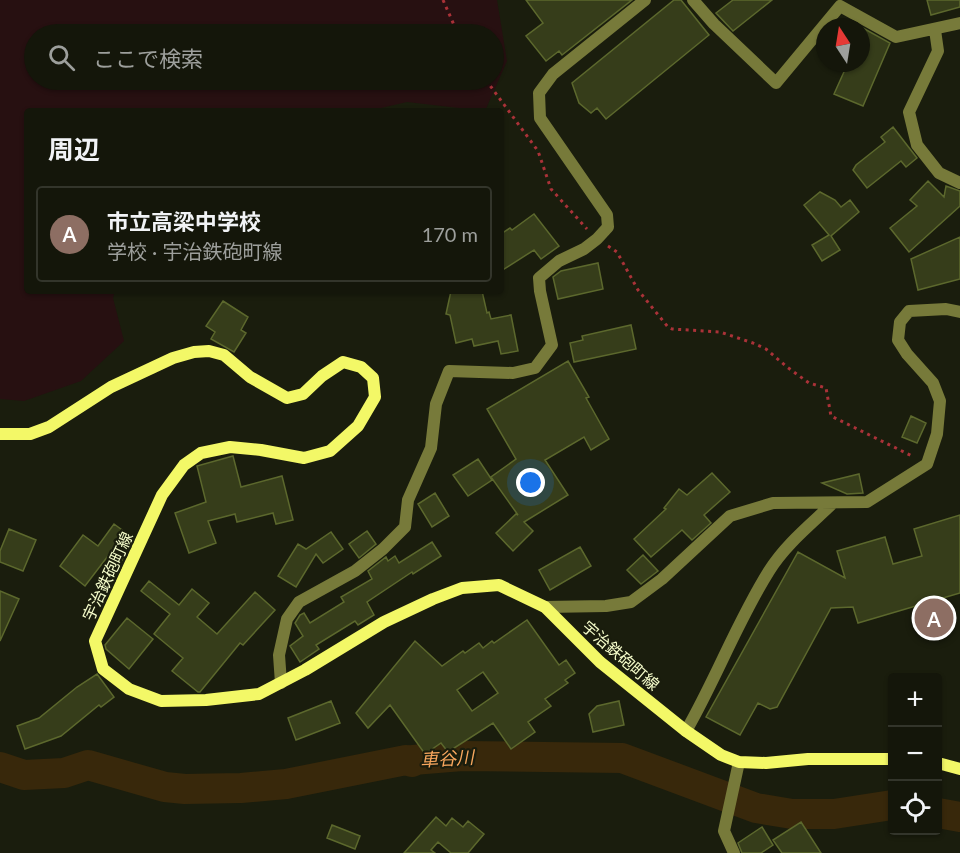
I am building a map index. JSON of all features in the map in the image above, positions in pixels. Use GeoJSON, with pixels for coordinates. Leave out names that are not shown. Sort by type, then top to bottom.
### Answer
{"type":"FeatureCollection","features":[{"type":"Feature","properties":{"kind":"main road","name":"宇治鉄砲町線"},"geometry":{"type":"LineString","coordinates":[[0,434],[30,434],[49,427],[111,387],[172,358],[194,352],[209,351],[224,355],[250,377],[287,398],[303,394],[322,376],[343,362],[361,367],[373,378],[375,397],[358,426],[330,451],[304,458],[230,447],[201,453],[184,465],[162,495],[95,641],[103,669],[129,689],[161,701],[206,700],[259,693],[305,670],[384,622],[433,598],[462,588],[499,585],[545,607],[600,662],[686,731],[721,755],[739,762],[766,763],[808,759],[888,759]]}},
{"type":"Feature","properties":{"kind":"main road"},"geometry":{"type":"LineString","coordinates":[[942,764],[960,769]]}},
{"type":"Feature","properties":{"kind":"street"},"geometry":{"type":"LineString","coordinates":[[281,682],[279,656],[287,619],[298,602],[355,571],[383,549],[405,527],[408,500],[431,448],[436,404],[449,371],[513,373],[535,368],[552,345],[539,278],[559,261],[584,249],[608,227],[607,215],[540,118],[538,93],[553,74],[645,0]]}},
{"type":"Feature","properties":{"kind":"street"},"geometry":{"type":"LineString","coordinates":[[693,0],[776,83],[840,6],[896,37],[960,23]]}},
{"type":"Feature","properties":{"kind":"street"},"geometry":{"type":"LineString","coordinates":[[935,30],[938,51],[909,112],[917,145],[939,173],[960,183]]}},
{"type":"Feature","properties":{"kind":"street"},"geometry":{"type":"LineString","coordinates":[[545,607],[606,606],[631,602],[662,579],[730,516],[773,503],[867,502],[927,464],[937,434],[940,401],[933,383],[907,354],[898,340],[900,322],[909,311],[946,309],[960,312]]}},
{"type":"Feature","properties":{"kind":"street"},"geometry":{"type":"LineString","coordinates":[[686,731],[705,699],[741,623],[770,570],[790,544],[832,504]]}},
{"type":"Feature","properties":{"kind":"street"},"geometry":{"type":"LineString","coordinates":[[734,853],[724,831],[739,762]]}},
{"type":"Feature","properties":{"kind":"path"},"geometry":{"type":"LineString","coordinates":[[443,0],[454,24]]}},
{"type":"Feature","properties":{"kind":"path"},"geometry":{"type":"LineString","coordinates":[[493,90],[538,151],[551,189],[597,239],[617,252],[638,290],[668,327],[720,332],[766,348],[809,383],[826,388],[831,416],[927,464]]}},
{"type":"Feature","properties":{"kind":"shaded area"},"geometry":{"type":"Polygon","coordinates":[[[0,0],[497,0],[501,24],[24,24],[24,90],[494,90],[486,108],[459,108],[407,102],[381,108],[24,108],[24,294],[114,294],[113,298],[124,341],[81,381],[24,401],[0,399],[0,0]]]}},
{"type":"Feature","properties":{"kind":"shaded area"},"geometry":{"type":"Polygon","coordinates":[[[504,43],[507,61],[504,68],[504,43]]]}},
{"type":"Feature","properties":{"kind":"building"},"geometry":{"type":"Polygon","coordinates":[[[526,0],[632,0],[562,55],[559,51],[546,61],[526,36],[543,23],[526,0]]]}},
{"type":"Feature","properties":{"kind":"building"},"geometry":{"type":"Polygon","coordinates":[[[674,0],[681,0],[709,35],[606,119],[597,108],[591,113],[579,103],[572,83],[674,0]]]}},
{"type":"Feature","properties":{"kind":"building"},"geometry":{"type":"Polygon","coordinates":[[[733,0],[772,0],[733,31],[716,13],[733,0]]]}},
{"type":"Feature","properties":{"kind":"building"},"geometry":{"type":"Polygon","coordinates":[[[927,0],[960,0],[960,7],[931,15],[927,0]]]}},
{"type":"Feature","properties":{"kind":"building"},"geometry":{"type":"Polygon","coordinates":[[[870,32],[890,43],[863,106],[834,94],[844,72],[870,72],[870,32]]]}},
{"type":"Feature","properties":{"kind":"building"},"geometry":{"type":"Polygon","coordinates":[[[893,127],[917,158],[906,167],[901,161],[867,188],[853,170],[885,142],[881,137],[893,127]]]}},
{"type":"Feature","properties":{"kind":"building"},"geometry":{"type":"Polygon","coordinates":[[[928,181],[944,197],[946,186],[960,191],[960,206],[909,252],[890,228],[917,206],[910,200],[928,181]]]}},
{"type":"Feature","properties":{"kind":"building"},"geometry":{"type":"Polygon","coordinates":[[[820,192],[835,200],[841,207],[850,200],[859,212],[831,236],[840,250],[822,261],[812,245],[829,235],[804,205],[820,192]]]}},
{"type":"Feature","properties":{"kind":"building"},"geometry":{"type":"Polygon","coordinates":[[[534,214],[559,246],[541,259],[534,250],[504,269],[504,232],[510,228],[512,230],[534,214]]]}},
{"type":"Feature","properties":{"kind":"building"},"geometry":{"type":"Polygon","coordinates":[[[960,237],[960,279],[918,290],[911,259],[960,237]]]}},
{"type":"Feature","properties":{"kind":"building"},"geometry":{"type":"Polygon","coordinates":[[[598,263],[603,289],[558,299],[553,277],[561,271],[598,263]]]}},
{"type":"Feature","properties":{"kind":"building"},"geometry":{"type":"Polygon","coordinates":[[[450,294],[483,294],[487,313],[489,312],[491,319],[511,315],[518,351],[501,354],[498,341],[474,346],[472,339],[456,343],[450,315],[446,314],[450,294]]]}},
{"type":"Feature","properties":{"kind":"building"},"geometry":{"type":"Polygon","coordinates":[[[223,301],[248,317],[241,330],[246,333],[234,352],[211,339],[215,332],[206,326],[223,301]]]}},
{"type":"Feature","properties":{"kind":"building"},"geometry":{"type":"Polygon","coordinates":[[[631,325],[636,349],[574,362],[570,343],[583,340],[582,336],[631,325]]]}},
{"type":"Feature","properties":{"kind":"building"},"geometry":{"type":"Polygon","coordinates":[[[568,361],[589,397],[586,398],[609,439],[591,450],[584,437],[545,460],[568,495],[524,522],[533,531],[513,551],[496,533],[516,514],[518,515],[491,477],[516,459],[487,409],[568,361]]]}},
{"type":"Feature","properties":{"kind":"building"},"geometry":{"type":"Polygon","coordinates":[[[911,416],[926,423],[917,443],[902,437],[911,416]]]}},
{"type":"Feature","properties":{"kind":"building"},"geometry":{"type":"Polygon","coordinates":[[[233,456],[241,487],[282,476],[293,520],[276,524],[273,513],[237,522],[235,514],[208,521],[216,543],[189,553],[175,513],[206,502],[197,466],[233,456]]]}},
{"type":"Feature","properties":{"kind":"building"},"geometry":{"type":"Polygon","coordinates":[[[478,459],[492,480],[468,496],[453,475],[478,459]]]}},
{"type":"Feature","properties":{"kind":"building"},"geometry":{"type":"Polygon","coordinates":[[[712,473],[730,492],[704,515],[711,523],[692,540],[682,530],[651,557],[634,539],[666,509],[664,508],[679,489],[687,495],[712,473]]]}},
{"type":"Feature","properties":{"kind":"building"},"geometry":{"type":"Polygon","coordinates":[[[859,474],[863,493],[847,494],[822,483],[859,474]]]}},
{"type":"Feature","properties":{"kind":"building"},"geometry":{"type":"Polygon","coordinates":[[[435,493],[449,516],[432,527],[418,504],[435,493]]]}},
{"type":"Feature","properties":{"kind":"building"},"geometry":{"type":"Polygon","coordinates":[[[960,515],[960,593],[858,623],[853,607],[831,608],[777,707],[770,709],[758,703],[740,735],[706,717],[798,552],[845,578],[837,551],[885,537],[893,564],[922,556],[914,529],[960,515]]]}},
{"type":"Feature","properties":{"kind":"building"},"geometry":{"type":"Polygon","coordinates":[[[114,524],[133,538],[122,560],[111,552],[85,586],[60,566],[83,535],[98,546],[114,524]]]}},
{"type":"Feature","properties":{"kind":"building"},"geometry":{"type":"Polygon","coordinates":[[[9,529],[36,540],[23,571],[0,562],[0,551],[9,529]]]}},
{"type":"Feature","properties":{"kind":"building"},"geometry":{"type":"Polygon","coordinates":[[[367,531],[376,544],[359,558],[349,544],[367,531]]]}},
{"type":"Feature","properties":{"kind":"building"},"geometry":{"type":"Polygon","coordinates":[[[331,532],[343,549],[323,563],[316,554],[296,587],[278,576],[298,544],[306,549],[331,532]]]}},
{"type":"Feature","properties":{"kind":"building"},"geometry":{"type":"Polygon","coordinates":[[[432,542],[441,556],[367,602],[374,615],[358,625],[355,621],[316,645],[319,649],[300,662],[290,646],[303,636],[295,623],[300,615],[304,613],[310,623],[344,602],[341,597],[372,579],[368,571],[386,557],[388,561],[395,556],[399,563],[432,542]]]}},
{"type":"Feature","properties":{"kind":"building"},"geometry":{"type":"Polygon","coordinates":[[[580,547],[591,566],[550,590],[539,570],[580,547]]]}},
{"type":"Feature","properties":{"kind":"building"},"geometry":{"type":"Polygon","coordinates":[[[643,555],[658,571],[641,584],[627,570],[643,555]]]}},
{"type":"Feature","properties":{"kind":"building"},"geometry":{"type":"Polygon","coordinates":[[[149,581],[179,605],[192,589],[209,603],[197,617],[217,634],[255,592],[275,610],[243,645],[240,643],[198,692],[172,671],[183,658],[154,634],[170,614],[141,591],[149,581]]]}},
{"type":"Feature","properties":{"kind":"building"},"geometry":{"type":"Polygon","coordinates":[[[0,591],[19,599],[0,641],[0,591]]]}},
{"type":"Feature","properties":{"kind":"building"},"geometry":{"type":"Polygon","coordinates":[[[127,618],[153,639],[129,669],[106,649],[105,645],[127,618]]]}},
{"type":"Feature","properties":{"kind":"building"},"geometry":{"type":"Polygon","coordinates":[[[527,620],[559,665],[566,660],[575,673],[565,680],[568,683],[545,699],[551,706],[528,722],[535,732],[511,749],[493,723],[448,752],[441,743],[425,754],[390,705],[368,728],[356,713],[415,641],[442,666],[479,643],[483,648],[492,641],[494,643],[527,620]],[[483,672],[457,690],[472,711],[498,693],[483,672]]]}},
{"type":"Feature","properties":{"kind":"building"},"geometry":{"type":"Polygon","coordinates":[[[97,674],[114,697],[101,707],[99,705],[61,736],[25,749],[17,726],[39,718],[97,674]]]}},
{"type":"Feature","properties":{"kind":"building"},"geometry":{"type":"Polygon","coordinates":[[[331,701],[340,723],[296,740],[288,718],[331,701]]]}},
{"type":"Feature","properties":{"kind":"building"},"geometry":{"type":"Polygon","coordinates":[[[619,701],[624,725],[593,732],[589,714],[597,706],[619,701]]]}},
{"type":"Feature","properties":{"kind":"building"},"geometry":{"type":"Polygon","coordinates":[[[436,817],[446,826],[452,818],[463,827],[468,821],[484,834],[468,853],[451,853],[438,842],[431,850],[435,853],[404,853],[436,817]]]}},
{"type":"Feature","properties":{"kind":"building"},"geometry":{"type":"Polygon","coordinates":[[[801,822],[821,853],[782,853],[773,840],[801,822]]]}},
{"type":"Feature","properties":{"kind":"building"},"geometry":{"type":"Polygon","coordinates":[[[332,825],[360,836],[355,849],[327,838],[332,825]]]}},
{"type":"Feature","properties":{"kind":"building"},"geometry":{"type":"Polygon","coordinates":[[[762,827],[773,845],[761,853],[742,853],[738,843],[762,827]]]}},
{"type":"Feature","properties":{"kind":"waterway","name":"車谷川"},"geometry":{"type":"LineString","coordinates":[[0,767],[24,775],[64,773],[88,765],[165,787],[185,789],[286,784],[406,760],[412,762],[413,760],[462,756],[622,758],[756,808],[792,814],[834,814],[888,806]]}},
{"type":"Feature","properties":{"kind":"waterway","name":"車谷川"},"geometry":{"type":"LineString","coordinates":[[942,814],[960,817]]}},
{"type":"Feature","properties":{"kind":"place","name":"市立高梁中学校"},"geometry":{"type":"Point","coordinates":[934,618]}}]}
